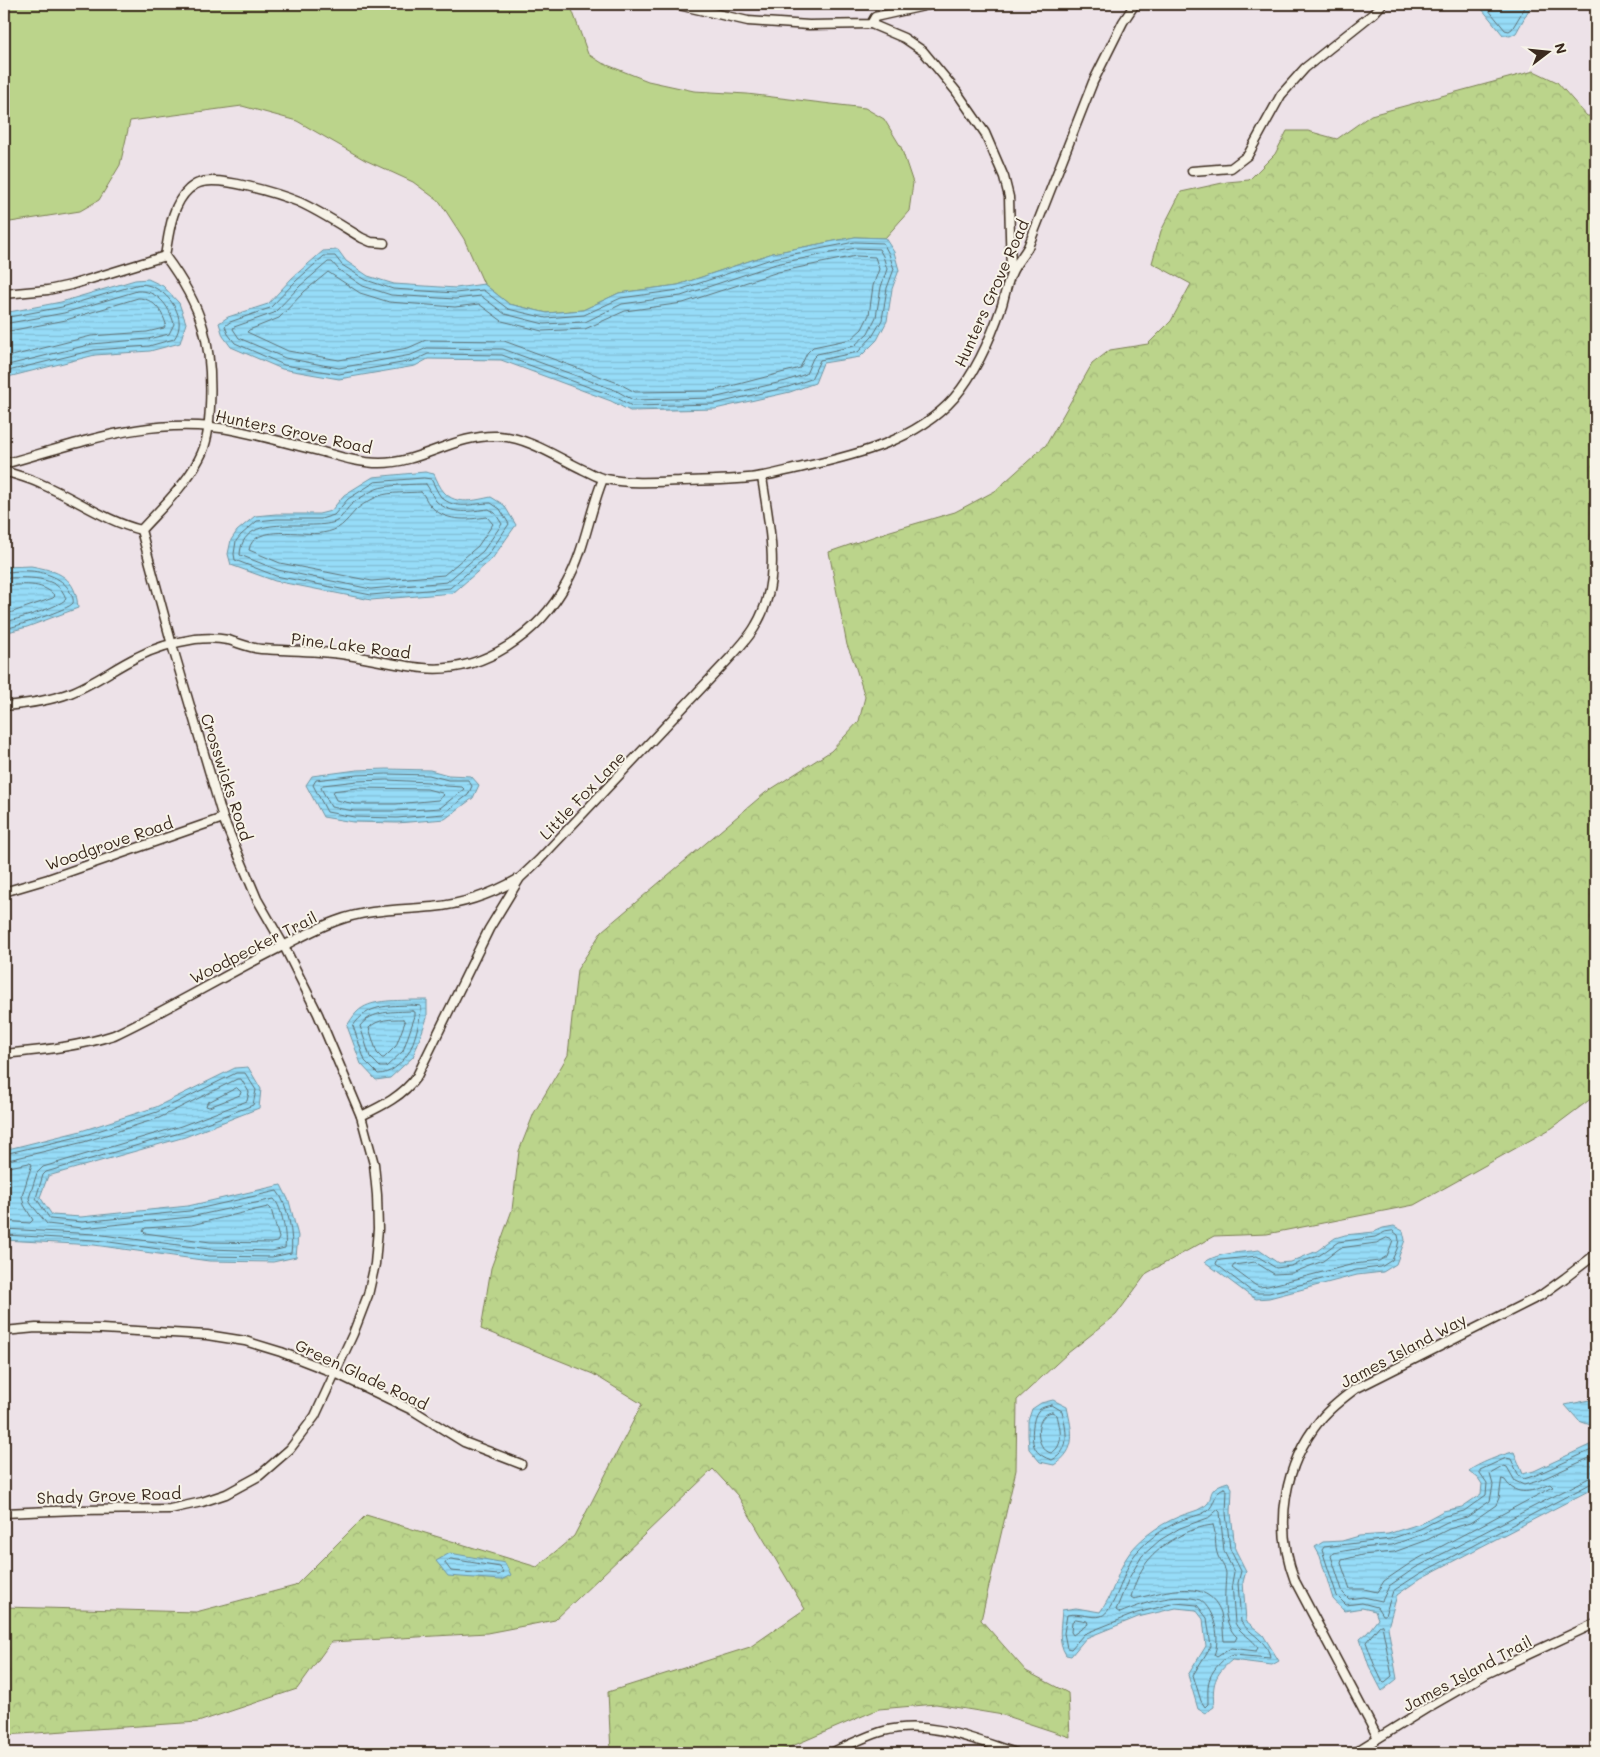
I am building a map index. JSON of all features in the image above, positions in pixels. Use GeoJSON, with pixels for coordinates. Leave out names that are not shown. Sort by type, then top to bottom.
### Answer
{"type":"FeatureCollection","features":[{"type":"Feature","properties":{"kind":"street"},"geometry":{"type":"LineString","coordinates":[[674,4],[748,21],[870,24],[904,38],[923,51],[956,91],[985,133],[1004,177],[1009,197],[1011,272]]}},
{"type":"Feature","properties":{"kind":"street"},"geometry":{"type":"LineString","coordinates":[[870,24],[876,17],[932,4]]}},
{"type":"Feature","properties":{"kind":"street","name":"Hunters Grove Road"},"geometry":{"type":"LineString","coordinates":[[4,464],[127,430],[166,426],[209,427],[236,431],[350,459],[381,463],[411,459],[463,440],[480,436],[498,436],[529,443],[603,479],[628,482],[672,482],[762,477],[825,462],[882,445],[924,424],[951,401],[976,368],[1001,306],[1011,272],[1024,256],[1028,247],[1097,74],[1123,22],[1135,4]]}},
{"type":"Feature","properties":{"kind":"street"},"geometry":{"type":"LineString","coordinates":[[1192,171],[1231,168],[1248,155],[1281,95],[1305,68],[1374,13],[1382,4]]}},
{"type":"Feature","properties":{"kind":"street"},"geometry":{"type":"LineString","coordinates":[[4,471],[41,483],[108,518],[128,527],[141,530],[168,501],[196,464],[200,458],[209,427],[212,374],[201,319],[187,289],[165,256],[176,209],[183,195],[198,183],[207,181],[232,183],[266,190],[301,203],[362,238],[371,242],[384,243]]}},
{"type":"Feature","properties":{"kind":"street"},"geometry":{"type":"LineString","coordinates":[[4,294],[48,290],[71,285],[165,256]]}},
{"type":"Feature","properties":{"kind":"street","name":"Little Fox Lane"},"geometry":{"type":"LineString","coordinates":[[361,1116],[396,1098],[417,1076],[488,929],[520,878],[578,820],[727,661],[747,639],[756,625],[768,599],[773,564],[762,477]]}},
{"type":"Feature","properties":{"kind":"street","name":"Pine Lake Road"},"geometry":{"type":"LineString","coordinates":[[4,706],[28,704],[72,693],[136,656],[194,639],[220,639],[260,649],[339,654],[424,668],[448,668],[474,662],[499,652],[530,631],[558,597],[575,566],[603,479]]}},
{"type":"Feature","properties":{"kind":"street","name":"Crosswicks Road"},"geometry":{"type":"LineString","coordinates":[[141,530],[172,645],[223,818],[257,899],[284,946],[318,1014],[361,1116],[374,1164],[378,1229],[375,1264],[368,1294],[353,1334],[335,1373]]}},
{"type":"Feature","properties":{"kind":"street","name":"Woodgrove Road"},"geometry":{"type":"LineString","coordinates":[[4,892],[48,879],[223,818]]}},
{"type":"Feature","properties":{"kind":"street","name":"Woodpecker Trail"},"geometry":{"type":"LineString","coordinates":[[4,1054],[60,1049],[90,1043],[114,1035],[320,927],[338,920],[365,912],[434,907],[462,902],[483,896],[520,878]]}},
{"type":"Feature","properties":{"kind":"street","name":"James Island Way"},"geometry":{"type":"LineString","coordinates":[[1378,1738],[1295,1581],[1289,1566],[1284,1540],[1283,1519],[1285,1496],[1297,1456],[1321,1418],[1336,1403],[1355,1389],[1540,1296],[1596,1254]]}},
{"type":"Feature","properties":{"kind":"street","name":"Green Glade Road"},"geometry":{"type":"LineString","coordinates":[[4,1331],[68,1328],[207,1336],[244,1341],[282,1352],[335,1373],[414,1411],[464,1442],[521,1464]]}},
{"type":"Feature","properties":{"kind":"street","name":"Shady Grove Road"},"geometry":{"type":"LineString","coordinates":[[4,1513],[170,1509],[202,1502],[226,1494],[259,1476],[290,1449],[315,1416],[335,1373]]}},
{"type":"Feature","properties":{"kind":"street","name":"James Island Trail"},"geometry":{"type":"LineString","coordinates":[[1354,1753],[1488,1673],[1596,1623]]}},
{"type":"Feature","properties":{"kind":"street"},"geometry":{"type":"LineString","coordinates":[[831,1753],[885,1731],[915,1728],[935,1729],[1016,1753]]}},
{"type":"Feature","properties":{"kind":"green space"},"geometry":{"type":"Polygon","coordinates":[[[4,4],[570,4],[588,54],[602,63],[648,81],[694,91],[747,94],[865,108],[884,119],[901,147],[913,183],[909,211],[885,238],[855,237],[773,253],[678,285],[619,293],[583,310],[547,313],[509,304],[484,284],[464,239],[440,202],[413,182],[365,160],[297,121],[242,106],[130,121],[120,165],[99,200],[80,211],[4,223],[4,4]]]}},
{"type":"Feature","properties":{"kind":"green space"},"geometry":{"type":"Polygon","coordinates":[[[1534,71],[1557,82],[1587,116],[1596,116],[1596,1095],[1552,1128],[1414,1205],[1267,1234],[1214,1236],[1147,1273],[1116,1315],[1068,1353],[1017,1400],[1016,1470],[981,1620],[1026,1671],[1068,1693],[1070,1737],[1003,1715],[936,1704],[879,1709],[776,1753],[611,1753],[608,1692],[750,1647],[805,1609],[738,1496],[713,1469],[555,1620],[487,1633],[331,1642],[297,1689],[198,1722],[6,1735],[4,1727],[4,1607],[196,1612],[295,1586],[366,1515],[537,1567],[574,1536],[642,1404],[593,1374],[481,1329],[491,1268],[512,1210],[519,1151],[534,1113],[568,1055],[577,970],[602,931],[765,793],[831,751],[859,721],[865,697],[847,645],[829,552],[887,532],[955,512],[995,491],[1046,445],[1092,364],[1110,350],[1148,344],[1171,321],[1191,284],[1152,263],[1161,231],[1181,192],[1227,182],[1249,180],[1275,154],[1287,131],[1308,131],[1337,139],[1371,115],[1534,71]]]}},
{"type":"Feature","properties":{"kind":"water"},"geometry":{"type":"Polygon","coordinates":[[[1478,4],[1532,4],[1516,33],[1510,36],[1503,35],[1478,4]]]}},
{"type":"Feature","properties":{"kind":"water"},"geometry":{"type":"Polygon","coordinates":[[[855,237],[885,238],[894,252],[899,270],[892,289],[887,321],[877,340],[860,357],[823,363],[815,383],[790,392],[715,409],[630,411],[611,401],[501,360],[428,359],[415,366],[339,379],[282,369],[231,347],[223,336],[219,323],[228,317],[268,304],[292,278],[323,251],[338,250],[346,261],[368,276],[394,284],[456,288],[484,284],[509,304],[547,313],[583,310],[619,293],[678,285],[773,253],[855,237]]]}},
{"type":"Feature","properties":{"kind":"water"},"geometry":{"type":"Polygon","coordinates":[[[148,279],[163,286],[179,303],[186,323],[180,343],[150,351],[95,355],[4,378],[4,313],[61,302],[135,280],[148,279]]]}},
{"type":"Feature","properties":{"kind":"water"},"geometry":{"type":"Polygon","coordinates":[[[425,472],[434,474],[443,490],[454,499],[466,501],[491,497],[504,505],[516,525],[492,559],[453,593],[371,600],[275,581],[231,565],[228,554],[231,540],[237,531],[255,516],[319,514],[331,511],[344,495],[373,477],[425,472]]]}},
{"type":"Feature","properties":{"kind":"water"},"geometry":{"type":"Polygon","coordinates":[[[31,566],[58,573],[70,582],[77,598],[78,608],[27,627],[4,633],[4,567],[31,566]]]}},
{"type":"Feature","properties":{"kind":"water"},"geometry":{"type":"Polygon","coordinates":[[[357,770],[430,770],[448,775],[471,776],[479,785],[473,798],[445,819],[397,823],[353,822],[323,817],[306,785],[312,776],[357,770]]]}},
{"type":"Feature","properties":{"kind":"water"},"geometry":{"type":"Polygon","coordinates":[[[427,1000],[427,1018],[413,1057],[390,1078],[376,1080],[361,1064],[347,1026],[357,1012],[369,1005],[427,1000]]]}},
{"type":"Feature","properties":{"kind":"water"},"geometry":{"type":"Polygon","coordinates":[[[248,1067],[261,1089],[259,1108],[185,1137],[48,1176],[40,1197],[52,1215],[81,1217],[188,1206],[281,1185],[289,1201],[298,1236],[296,1257],[273,1262],[209,1261],[94,1245],[4,1240],[4,1150],[81,1131],[156,1107],[235,1068],[248,1067]]]}},
{"type":"Feature","properties":{"kind":"water"},"geometry":{"type":"Polygon","coordinates":[[[1394,1226],[1403,1231],[1405,1240],[1396,1264],[1383,1272],[1357,1275],[1269,1298],[1256,1299],[1205,1262],[1217,1256],[1259,1250],[1278,1263],[1291,1262],[1317,1251],[1335,1238],[1374,1232],[1394,1226]]]}},
{"type":"Feature","properties":{"kind":"water"},"geometry":{"type":"Polygon","coordinates":[[[1595,1399],[1596,1427],[1579,1421],[1565,1405],[1595,1399]]]}},
{"type":"Feature","properties":{"kind":"water"},"geometry":{"type":"Polygon","coordinates":[[[1053,1400],[1067,1407],[1071,1432],[1070,1446],[1067,1453],[1054,1465],[1040,1462],[1029,1449],[1028,1434],[1028,1421],[1032,1409],[1041,1403],[1053,1400]]]}},
{"type":"Feature","properties":{"kind":"water"},"geometry":{"type":"Polygon","coordinates":[[[1596,1442],[1596,1487],[1421,1578],[1397,1595],[1388,1627],[1397,1679],[1382,1691],[1369,1666],[1360,1639],[1378,1619],[1375,1611],[1362,1608],[1344,1611],[1333,1599],[1320,1556],[1315,1547],[1323,1542],[1342,1541],[1359,1536],[1388,1534],[1419,1524],[1443,1511],[1462,1507],[1481,1494],[1482,1484],[1469,1471],[1497,1457],[1514,1452],[1523,1474],[1534,1471],[1596,1442]]]}},
{"type":"Feature","properties":{"kind":"water"},"geometry":{"type":"Polygon","coordinates":[[[1228,1482],[1232,1488],[1231,1513],[1235,1549],[1246,1571],[1243,1582],[1246,1621],[1263,1635],[1279,1661],[1272,1665],[1232,1660],[1218,1675],[1213,1692],[1214,1707],[1205,1713],[1198,1709],[1188,1675],[1206,1646],[1203,1619],[1196,1610],[1176,1608],[1138,1617],[1086,1638],[1071,1656],[1066,1655],[1061,1644],[1062,1610],[1076,1608],[1100,1612],[1108,1599],[1125,1560],[1135,1546],[1163,1524],[1203,1507],[1209,1501],[1215,1488],[1228,1482]]]}},
{"type":"Feature","properties":{"kind":"water"},"geometry":{"type":"Polygon","coordinates":[[[450,1553],[505,1563],[511,1575],[501,1580],[448,1576],[436,1561],[450,1553]]]}}]}
